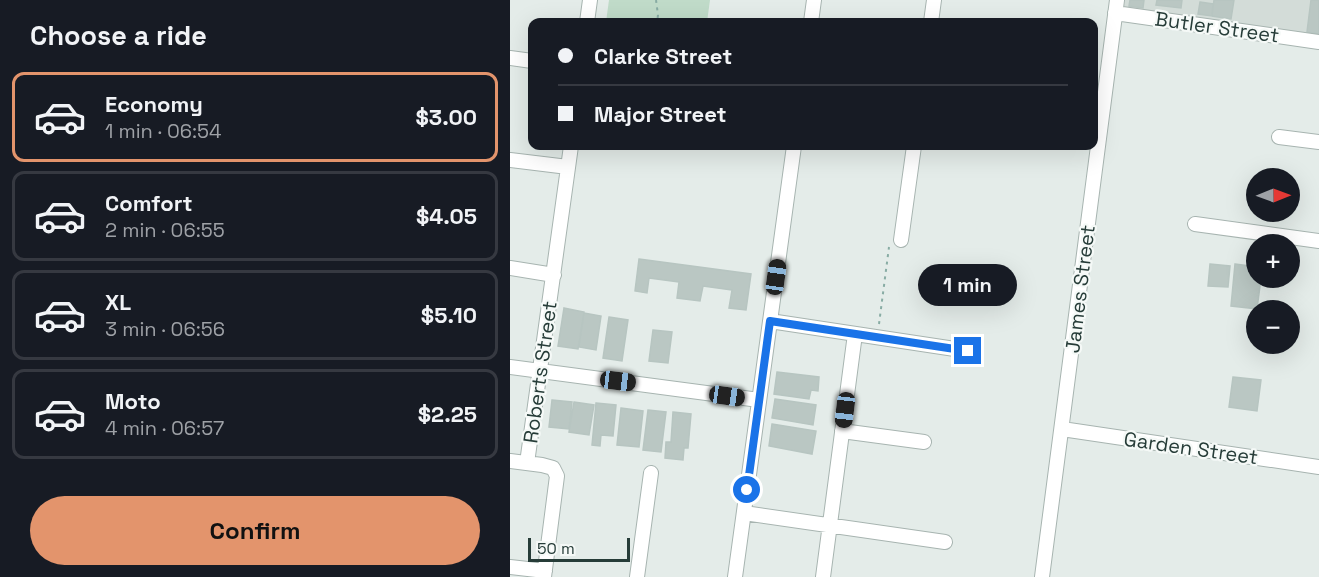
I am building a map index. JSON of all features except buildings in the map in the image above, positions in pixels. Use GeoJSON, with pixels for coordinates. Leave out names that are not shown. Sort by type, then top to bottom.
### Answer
{"type":"FeatureCollection","features":[{"type":"Feature","properties":{"kind":"street"},"geometry":{"type":"LineString","coordinates":[[588,18],[590,0]]}},
{"type":"Feature","properties":{"kind":"street"},"geometry":{"type":"LineString","coordinates":[[812,18],[814,0]]}},
{"type":"Feature","properties":{"kind":"street"},"geometry":{"type":"LineString","coordinates":[[932,18],[934,0]]}},
{"type":"Feature","properties":{"kind":"street","name":"Butler Street"},"geometry":{"type":"LineString","coordinates":[[1116,6],[1319,42]]}},
{"type":"Feature","properties":{"kind":"street","name":"James Street"},"geometry":{"type":"LineString","coordinates":[[1098,147],[1116,6]]}},
{"type":"Feature","properties":{"kind":"street"},"geometry":{"type":"LineString","coordinates":[[510,58],[528,60]]}},
{"type":"Feature","properties":{"kind":"street"},"geometry":{"type":"LineString","coordinates":[[1279,137],[1319,142]]}},
{"type":"Feature","properties":{"kind":"street","name":"Roberts Street"},"geometry":{"type":"LineString","coordinates":[[544,574],[557,476],[553,468],[527,463],[570,150]]}},
{"type":"Feature","properties":{"kind":"street"},"geometry":{"type":"LineString","coordinates":[[735,577],[793,150]]}},
{"type":"Feature","properties":{"kind":"street"},"geometry":{"type":"LineString","coordinates":[[896,240],[913,150]]}},
{"type":"Feature","properties":{"kind":"street","name":"James Street"},"geometry":{"type":"LineString","coordinates":[[1042,577],[1098,150]]}},
{"type":"Feature","properties":{"kind":"street"},"geometry":{"type":"LineString","coordinates":[[510,160],[568,167]]}},
{"type":"Feature","properties":{"kind":"street"},"geometry":{"type":"LineString","coordinates":[[1195,224],[1319,241]]}},
{"type":"Feature","properties":{"kind":"street"},"geometry":{"type":"LineString","coordinates":[[510,268],[554,274]]}},
{"type":"Feature","properties":{"kind":"street"},"geometry":{"type":"LineString","coordinates":[[770,321],[968,351]]}},
{"type":"Feature","properties":{"kind":"street"},"geometry":{"type":"LineString","coordinates":[[823,577],[855,334]]}},
{"type":"Feature","properties":{"kind":"street"},"geometry":{"type":"LineString","coordinates":[[510,367],[759,400]]}},
{"type":"Feature","properties":{"kind":"street","name":"Garden Street"},"geometry":{"type":"LineString","coordinates":[[1062,429],[1319,467]]}},
{"type":"Feature","properties":{"kind":"street"},"geometry":{"type":"LineString","coordinates":[[842,431],[924,442]]}},
{"type":"Feature","properties":{"kind":"street"},"geometry":{"type":"LineString","coordinates":[[510,461],[527,463]]}},
{"type":"Feature","properties":{"kind":"street"},"geometry":{"type":"LineString","coordinates":[[637,577],[651,473]]}},
{"type":"Feature","properties":{"kind":"street"},"geometry":{"type":"LineString","coordinates":[[744,513],[945,542]]}},
{"type":"Feature","properties":{"kind":"street"},"geometry":{"type":"LineString","coordinates":[[510,567],[544,574]]}},
{"type":"Feature","properties":{"kind":"path"},"geometry":{"type":"LineString","coordinates":[[656,0],[657,18]]}},
{"type":"Feature","properties":{"kind":"path"},"geometry":{"type":"LineString","coordinates":[[879,324],[896,240]]}},
{"type":"Feature","properties":{"kind":"shaded area"},"geometry":{"type":"Polygon","coordinates":[[[1125,0],[1319,0],[1319,38],[1123,11],[1125,0]]]}},
{"type":"Feature","properties":{"kind":"green space"},"geometry":{"type":"Polygon","coordinates":[[[609,0],[710,0],[708,18],[607,18],[609,0]]]}},
{"type":"Feature","properties":{"kind":"route"},"geometry":{"type":"LineString","coordinates":[[747,490],[770,321],[968,351]]}}]}
